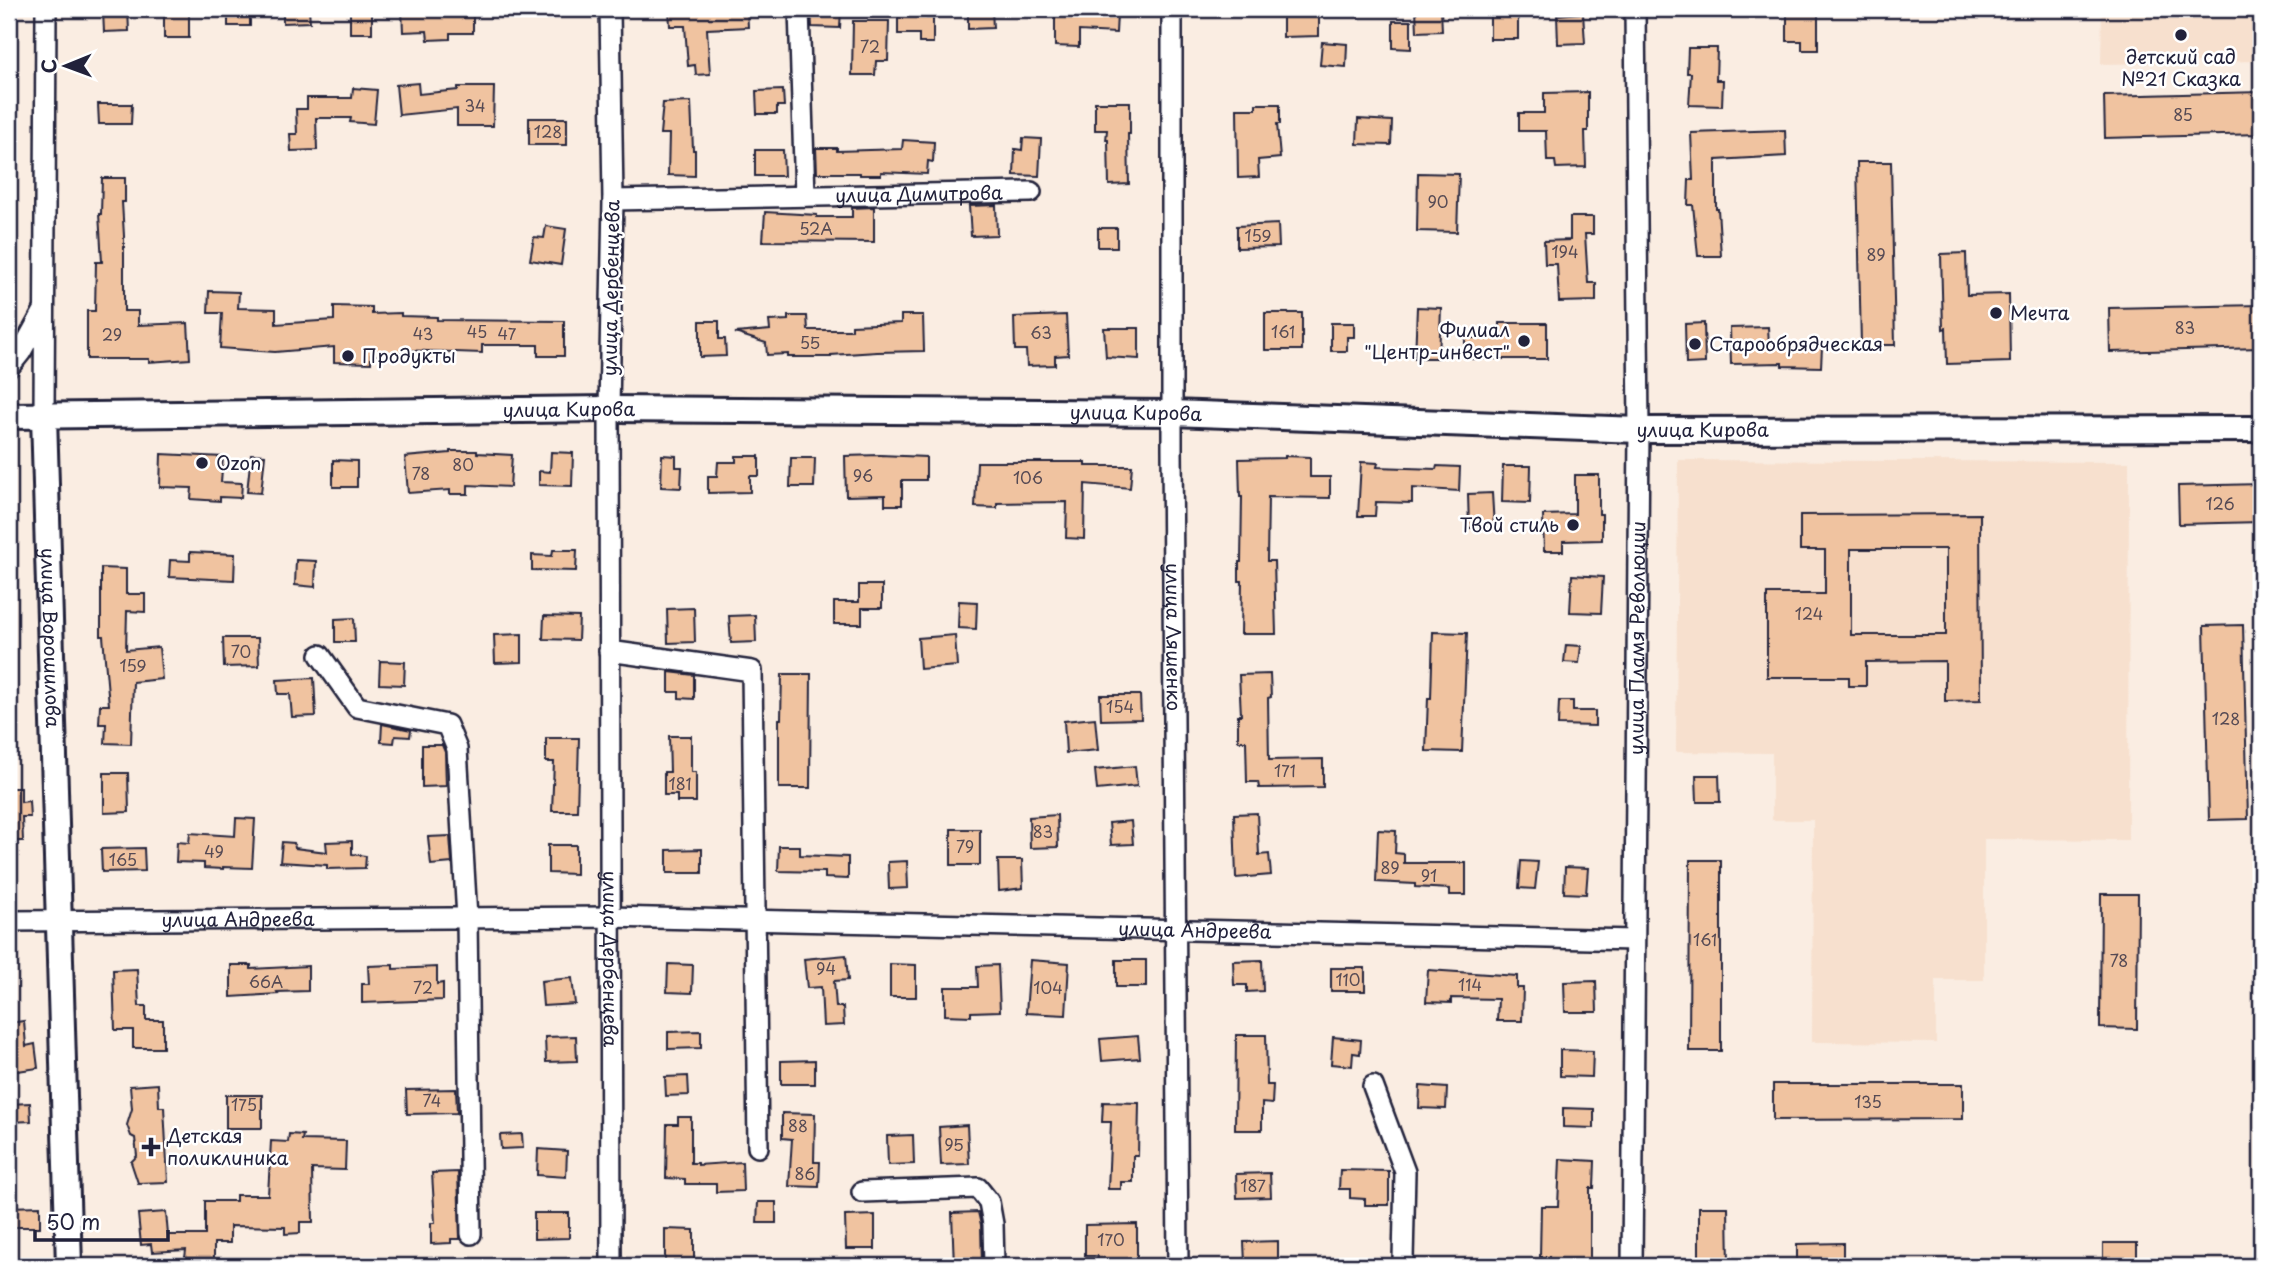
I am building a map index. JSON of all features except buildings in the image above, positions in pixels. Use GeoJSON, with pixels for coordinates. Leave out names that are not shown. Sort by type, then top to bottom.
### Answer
{"type":"FeatureCollection","features":[{"type":"Feature","properties":{"kind":"main road","name":"улица Кирова"},"geometry":{"type":"LineString","coordinates":[[9,416],[609,409],[1172,413],[1639,430],[2261,429]]}},
{"type":"Feature","properties":{"kind":"main road","name":"улица Ворошилова"},"geometry":{"type":"LineString","coordinates":[[44,416],[69,1266]]}},
{"type":"Feature","properties":{"kind":"street","name":"улица Ворошилова"},"geometry":{"type":"LineString","coordinates":[[44,416],[46,9]]}},
{"type":"Feature","properties":{"kind":"street","name":"улица Дербенцева"},"geometry":{"type":"LineString","coordinates":[[610,9],[613,200],[609,409],[611,1266]]}},
{"type":"Feature","properties":{"kind":"street","name":"улица Димитрова"},"geometry":{"type":"LineString","coordinates":[[799,9],[806,196]]}},
{"type":"Feature","properties":{"kind":"street","name":"улица Ляшенко"},"geometry":{"type":"LineString","coordinates":[[1172,9],[1178,1266]]}},
{"type":"Feature","properties":{"kind":"street","name":"улица Пламя Революции"},"geometry":{"type":"LineString","coordinates":[[1632,1266],[1639,430],[1635,9]]}},
{"type":"Feature","properties":{"kind":"street","name":"улица Димитрова"},"geometry":{"type":"LineString","coordinates":[[613,200],[1031,192]]}},
{"type":"Feature","properties":{"kind":"street"},"geometry":{"type":"LineString","coordinates":[[9,367],[32,334],[45,308]]}},
{"type":"Feature","properties":{"kind":"street"},"geometry":{"type":"LineString","coordinates":[[609,651],[752,671],[758,1147]]}},
{"type":"Feature","properties":{"kind":"street"},"geometry":{"type":"LineString","coordinates":[[320,655],[356,707],[447,725],[457,749],[467,918],[471,1234]]}},
{"type":"Feature","properties":{"kind":"street","name":"улица Андреева"},"geometry":{"type":"LineString","coordinates":[[9,921],[609,917],[1634,940]]}},
{"type":"Feature","properties":{"kind":"street"},"geometry":{"type":"LineString","coordinates":[[1373,1086],[1405,1172],[1401,1266]]}},
{"type":"Feature","properties":{"kind":"street"},"geometry":{"type":"LineString","coordinates":[[862,1192],[978,1188],[989,1202],[993,1224],[994,1266]]}},
{"type":"Feature","properties":{"kind":"shaded area","name":"детский сад №21 Сказка"},"geometry":{"type":"Polygon","coordinates":[[[2102,9],[2261,9],[2261,61],[2101,64],[2102,9]]]}},
{"type":"Feature","properties":{"kind":"shaded area"},"geometry":{"type":"Polygon","coordinates":[[[1678,460],[2129,462],[2128,840],[1984,839],[1984,980],[1936,980],[1936,1043],[1812,1042],[1813,820],[1772,820],[1772,753],[1676,752],[1678,460]]]}},
{"type":"Feature","properties":{"kind":"place","name":"детский сад №21 Сказка"},"geometry":{"type":"Point","coordinates":[2181,35]}},
{"type":"Feature","properties":{"kind":"place","name":"Мечта"},"geometry":{"type":"Point","coordinates":[1996,313]}},
{"type":"Feature","properties":{"kind":"place","name":"Филиал \"Центр-инвест\""},"geometry":{"type":"Point","coordinates":[1524,341]}},
{"type":"Feature","properties":{"kind":"place","name":"Старообрядческая"},"geometry":{"type":"Point","coordinates":[1695,344]}},
{"type":"Feature","properties":{"kind":"place","name":"Продукты"},"geometry":{"type":"Point","coordinates":[348,356]}},
{"type":"Feature","properties":{"kind":"place","name":"Ozon"},"geometry":{"type":"Point","coordinates":[202,463]}},
{"type":"Feature","properties":{"kind":"place","name":"Твой стиль"},"geometry":{"type":"Point","coordinates":[1573,525]}},
{"type":"Feature","properties":{"kind":"place","name":"Детская поликлиника"},"geometry":{"type":"Point","coordinates":[151,1147]}}]}
